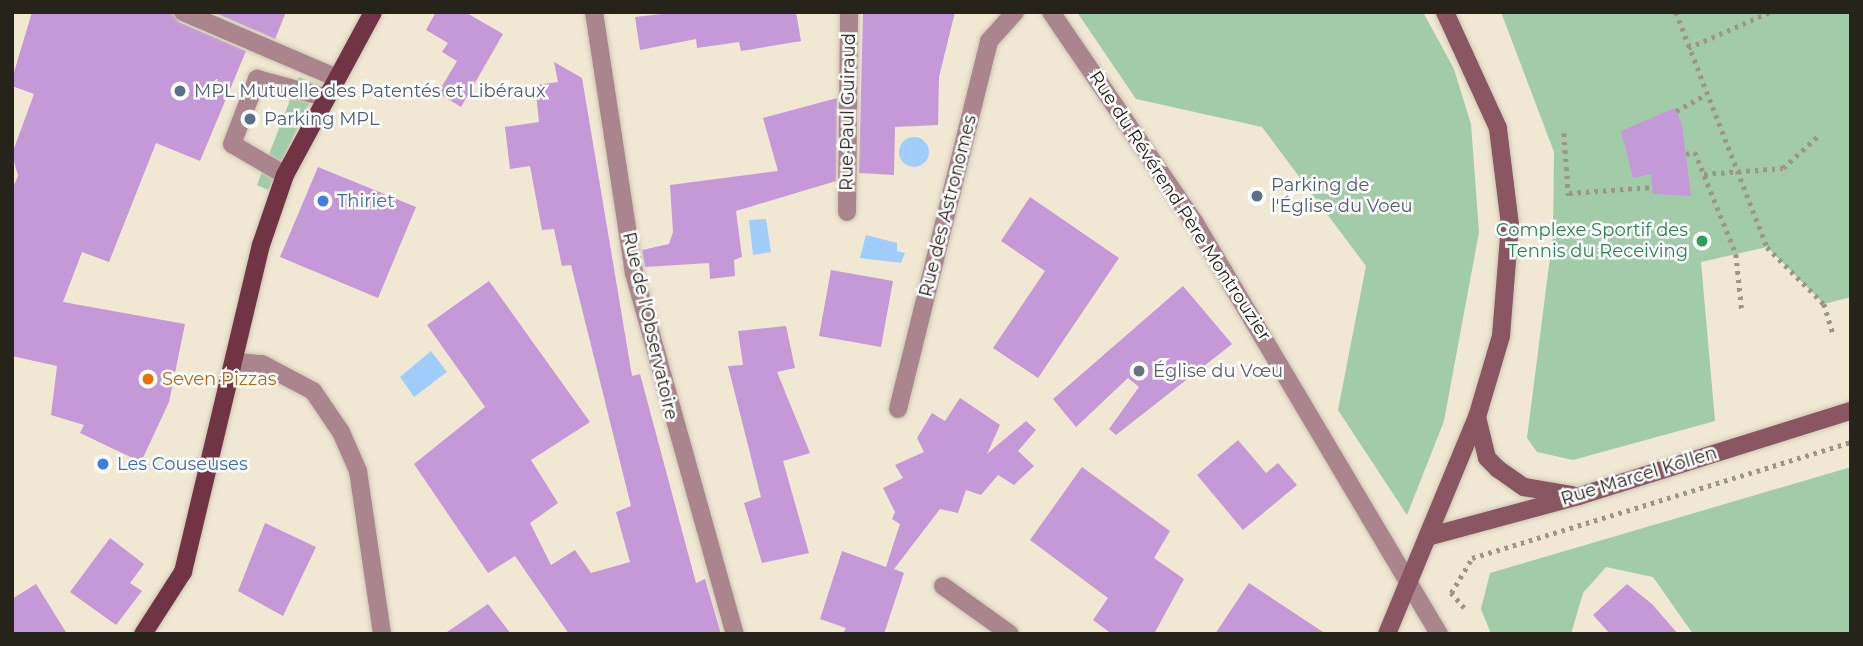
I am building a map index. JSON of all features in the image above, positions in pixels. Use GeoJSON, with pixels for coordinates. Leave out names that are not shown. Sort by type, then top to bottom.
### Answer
{"type":"FeatureCollection","features":[{"type":"Feature","properties":{"kind":"main road"},"geometry":{"type":"LineString","coordinates":[[143,634],[183,572],[236,362],[261,245],[285,174],[324,97],[373,12]]}},
{"type":"Feature","properties":{"kind":"street"},"geometry":{"type":"LineString","coordinates":[[183,12],[335,77]]}},
{"type":"Feature","properties":{"kind":"street","name":"Rue de l'Observatoire"},"geometry":{"type":"LineString","coordinates":[[594,12],[634,273],[734,634]]}},
{"type":"Feature","properties":{"kind":"street","name":"Rue Paul Guiraud"},"geometry":{"type":"LineString","coordinates":[[847,212],[849,12]]}},
{"type":"Feature","properties":{"kind":"street","name":"Rue des Astronomes"},"geometry":{"type":"LineString","coordinates":[[898,409],[989,41],[1015,12]]}},
{"type":"Feature","properties":{"kind":"street","name":"Rue du Révérend Père Montrouzier"},"geometry":{"type":"LineString","coordinates":[[1051,12],[1195,223],[1439,634]]}},
{"type":"Feature","properties":{"kind":"street"},"geometry":{"type":"LineString","coordinates":[[1387,634],[1477,417],[1501,336],[1510,225],[1498,128],[1445,12]]}},
{"type":"Feature","properties":{"kind":"street"},"geometry":{"type":"LineString","coordinates":[[285,174],[232,144],[257,79],[324,97]]}},
{"type":"Feature","properties":{"kind":"street"},"geometry":{"type":"LineString","coordinates":[[236,362],[262,364],[313,391],[341,432],[358,471],[382,634]]}},
{"type":"Feature","properties":{"kind":"street","name":"Rue Marcel Kollen"},"geometry":{"type":"LineString","coordinates":[[1427,537],[1579,496],[1851,411]]}},
{"type":"Feature","properties":{"kind":"street"},"geometry":{"type":"LineString","coordinates":[[1477,417],[1487,458],[1511,480],[1579,496]]}},
{"type":"Feature","properties":{"kind":"street"},"geometry":{"type":"LineString","coordinates":[[943,586],[1010,634]]}},
{"type":"Feature","properties":{"kind":"path"},"geometry":{"type":"LineString","coordinates":[[1676,12],[1705,94],[1742,173],[1767,247],[1824,304],[1834,336]]}},
{"type":"Feature","properties":{"kind":"path"},"geometry":{"type":"LineString","coordinates":[[1688,48],[1770,12]]}},
{"type":"Feature","properties":{"kind":"path"},"geometry":{"type":"LineString","coordinates":[[1676,111],[1705,94]]}},
{"type":"Feature","properties":{"kind":"path"},"geometry":{"type":"LineString","coordinates":[[1564,133],[1569,201]]}},
{"type":"Feature","properties":{"kind":"path"},"geometry":{"type":"LineString","coordinates":[[1703,174],[1783,168],[1817,137]]}},
{"type":"Feature","properties":{"kind":"path"},"geometry":{"type":"LineString","coordinates":[[1686,154],[1695,152],[1736,254],[1742,311]]}},
{"type":"Feature","properties":{"kind":"path"},"geometry":{"type":"LineString","coordinates":[[1569,193],[1652,187]]}},
{"type":"Feature","properties":{"kind":"path"},"geometry":{"type":"LineString","coordinates":[[1464,608],[1451,593],[1472,558],[1851,442]]}},
{"type":"Feature","properties":{"kind":"green space"},"geometry":{"type":"Polygon","coordinates":[[[1077,12],[1423,12],[1454,69],[1471,124],[1479,232],[1444,421],[1407,515],[1338,410],[1366,266],[1262,127],[1136,99],[1077,12]]]}},
{"type":"Feature","properties":{"kind":"green space","name":"Complexe Sportif des Tennis du Receiving"},"geometry":{"type":"Polygon","coordinates":[[[1501,12],[1851,12],[1851,297],[1824,304],[1767,247],[1701,262],[1715,421],[1573,460],[1537,452],[1527,438],[1553,234],[1554,152],[1501,12]]]}},
{"type":"Feature","properties":{"kind":"green space"},"geometry":{"type":"Polygon","coordinates":[[[299,77],[318,85],[268,190],[257,185],[299,77]]]}},
{"type":"Feature","properties":{"kind":"green space"},"geometry":{"type":"Polygon","coordinates":[[[1851,467],[1851,634],[1693,634],[1653,577],[1606,567],[1583,593],[1571,634],[1491,634],[1481,609],[1490,573],[1851,467]]]}},
{"type":"Feature","properties":{"kind":"water"},"geometry":{"type":"Polygon","coordinates":[[[914,137],[924,142],[929,152],[924,162],[914,167],[904,162],[899,152],[904,142],[914,137]]]}},
{"type":"Feature","properties":{"kind":"water"},"geometry":{"type":"Polygon","coordinates":[[[766,219],[771,252],[753,255],[749,220],[766,219]]]}},
{"type":"Feature","properties":{"kind":"water"},"geometry":{"type":"Polygon","coordinates":[[[866,235],[897,243],[897,251],[905,253],[901,263],[860,258],[866,235]]]}},
{"type":"Feature","properties":{"kind":"water"},"geometry":{"type":"Polygon","coordinates":[[[431,351],[447,372],[414,397],[400,377],[431,351]]]}},
{"type":"Feature","properties":{"kind":"building"},"geometry":{"type":"Polygon","coordinates":[[[32,12],[172,12],[179,22],[246,51],[200,161],[156,143],[109,262],[82,252],[63,302],[185,324],[169,402],[141,462],[80,433],[84,425],[51,415],[57,366],[12,356],[12,190],[18,176],[12,154],[34,94],[12,86],[12,79],[32,12]]]}},
{"type":"Feature","properties":{"kind":"building"},"geometry":{"type":"Polygon","coordinates":[[[213,12],[286,12],[275,39],[213,12]]]}},
{"type":"Feature","properties":{"kind":"building"},"geometry":{"type":"Polygon","coordinates":[[[436,12],[465,12],[503,34],[461,107],[438,93],[457,61],[442,52],[448,43],[426,30],[436,12]]]}},
{"type":"Feature","properties":{"kind":"building"},"geometry":{"type":"Polygon","coordinates":[[[679,12],[796,12],[801,41],[741,51],[739,42],[697,48],[696,39],[640,50],[635,17],[679,12]]]}},
{"type":"Feature","properties":{"kind":"building"},"geometry":{"type":"Polygon","coordinates":[[[863,12],[955,12],[939,77],[938,125],[895,127],[894,175],[859,173],[863,12]]]}},
{"type":"Feature","properties":{"kind":"building"},"geometry":{"type":"Polygon","coordinates":[[[554,62],[582,78],[632,376],[640,374],[696,583],[705,579],[721,634],[569,634],[515,556],[488,573],[414,464],[485,407],[427,325],[489,281],[590,422],[531,460],[558,503],[530,523],[551,565],[575,550],[591,573],[630,562],[616,512],[631,506],[571,265],[562,266],[554,229],[542,230],[530,166],[510,169],[505,127],[539,122],[535,85],[558,82],[554,62]]]}},
{"type":"Feature","properties":{"kind":"building"},"geometry":{"type":"Polygon","coordinates":[[[837,98],[836,181],[736,211],[742,257],[734,260],[735,276],[710,279],[709,263],[645,267],[642,250],[669,244],[673,232],[670,185],[778,171],[763,118],[837,98]]]}},
{"type":"Feature","properties":{"kind":"building"},"geometry":{"type":"Polygon","coordinates":[[[1675,108],[1682,125],[1691,196],[1653,194],[1651,174],[1633,178],[1621,131],[1675,108]]]}},
{"type":"Feature","properties":{"kind":"building"},"geometry":{"type":"Polygon","coordinates":[[[318,167],[416,207],[378,298],[280,257],[318,167]]]}},
{"type":"Feature","properties":{"kind":"building"},"geometry":{"type":"Polygon","coordinates":[[[1030,197],[1119,258],[1038,378],[993,348],[1045,271],[1001,241],[1030,197]]]}},
{"type":"Feature","properties":{"kind":"building"},"geometry":{"type":"Polygon","coordinates":[[[831,270],[893,281],[881,347],[819,336],[831,270]]]}},
{"type":"Feature","properties":{"kind":"building","name":"Église du Vœu"},"geometry":{"type":"Polygon","coordinates":[[[1183,286],[1232,344],[1116,435],[1109,429],[1139,387],[1128,378],[1076,427],[1053,399],[1183,286]]]}},
{"type":"Feature","properties":{"kind":"building"},"geometry":{"type":"Polygon","coordinates":[[[786,326],[795,368],[777,372],[810,453],[783,461],[809,553],[762,563],[744,503],[761,497],[728,366],[743,365],[738,331],[786,326]]]}},
{"type":"Feature","properties":{"kind":"building"},"geometry":{"type":"Polygon","coordinates":[[[960,398],[1000,425],[987,454],[1026,421],[1036,430],[1018,451],[1034,466],[1014,485],[998,475],[981,495],[966,490],[958,513],[940,509],[894,569],[904,573],[884,634],[843,634],[846,628],[820,619],[842,551],[886,567],[900,524],[892,519],[895,512],[883,488],[903,478],[895,465],[924,452],[917,438],[932,413],[945,421],[960,398]]]}},
{"type":"Feature","properties":{"kind":"building"},"geometry":{"type":"Polygon","coordinates":[[[1238,440],[1266,473],[1278,463],[1297,485],[1243,530],[1197,475],[1238,440]]]}},
{"type":"Feature","properties":{"kind":"building"},"geometry":{"type":"Polygon","coordinates":[[[1082,467],[1170,531],[1154,558],[1184,579],[1154,634],[1112,634],[1093,620],[1108,598],[1030,540],[1082,467]]]}},
{"type":"Feature","properties":{"kind":"building"},"geometry":{"type":"Polygon","coordinates":[[[265,523],[316,547],[283,616],[238,591],[265,523]]]}},
{"type":"Feature","properties":{"kind":"building"},"geometry":{"type":"Polygon","coordinates":[[[110,538],[144,564],[130,583],[142,591],[116,625],[70,592],[110,538]]]}},
{"type":"Feature","properties":{"kind":"building"},"geometry":{"type":"Polygon","coordinates":[[[1249,583],[1326,634],[1215,634],[1249,583]]]}},
{"type":"Feature","properties":{"kind":"building"},"geometry":{"type":"Polygon","coordinates":[[[36,584],[67,634],[12,634],[12,599],[36,584]]]}},
{"type":"Feature","properties":{"kind":"building"},"geometry":{"type":"Polygon","coordinates":[[[1627,584],[1652,604],[1678,634],[1610,634],[1593,615],[1627,584]]]}},
{"type":"Feature","properties":{"kind":"building"},"geometry":{"type":"Polygon","coordinates":[[[488,604],[511,634],[444,634],[488,604]]]}},
{"type":"Feature","properties":{"kind":"place","name":"MPL Mutuelle des Patentés et Libéraux"},"geometry":{"type":"Point","coordinates":[180,91]}},
{"type":"Feature","properties":{"kind":"place","name":"Parking MPL"},"geometry":{"type":"Point","coordinates":[250,119]}},
{"type":"Feature","properties":{"kind":"place","name":"Parking de l'Église du Voeu"},"geometry":{"type":"Point","coordinates":[1257,196]}},
{"type":"Feature","properties":{"kind":"place","name":"Thiriet"},"geometry":{"type":"Point","coordinates":[323,201]}},
{"type":"Feature","properties":{"kind":"place","name":"Complexe Sportif des Tennis du Receiving"},"geometry":{"type":"Point","coordinates":[1702,241]}},
{"type":"Feature","properties":{"kind":"place","name":"Église du Vœu"},"geometry":{"type":"Point","coordinates":[1139,371]}},
{"type":"Feature","properties":{"kind":"place","name":"Seven Pizzas"},"geometry":{"type":"Point","coordinates":[148,379]}},
{"type":"Feature","properties":{"kind":"place","name":"Les Couseuses"},"geometry":{"type":"Point","coordinates":[103,464]}}]}
